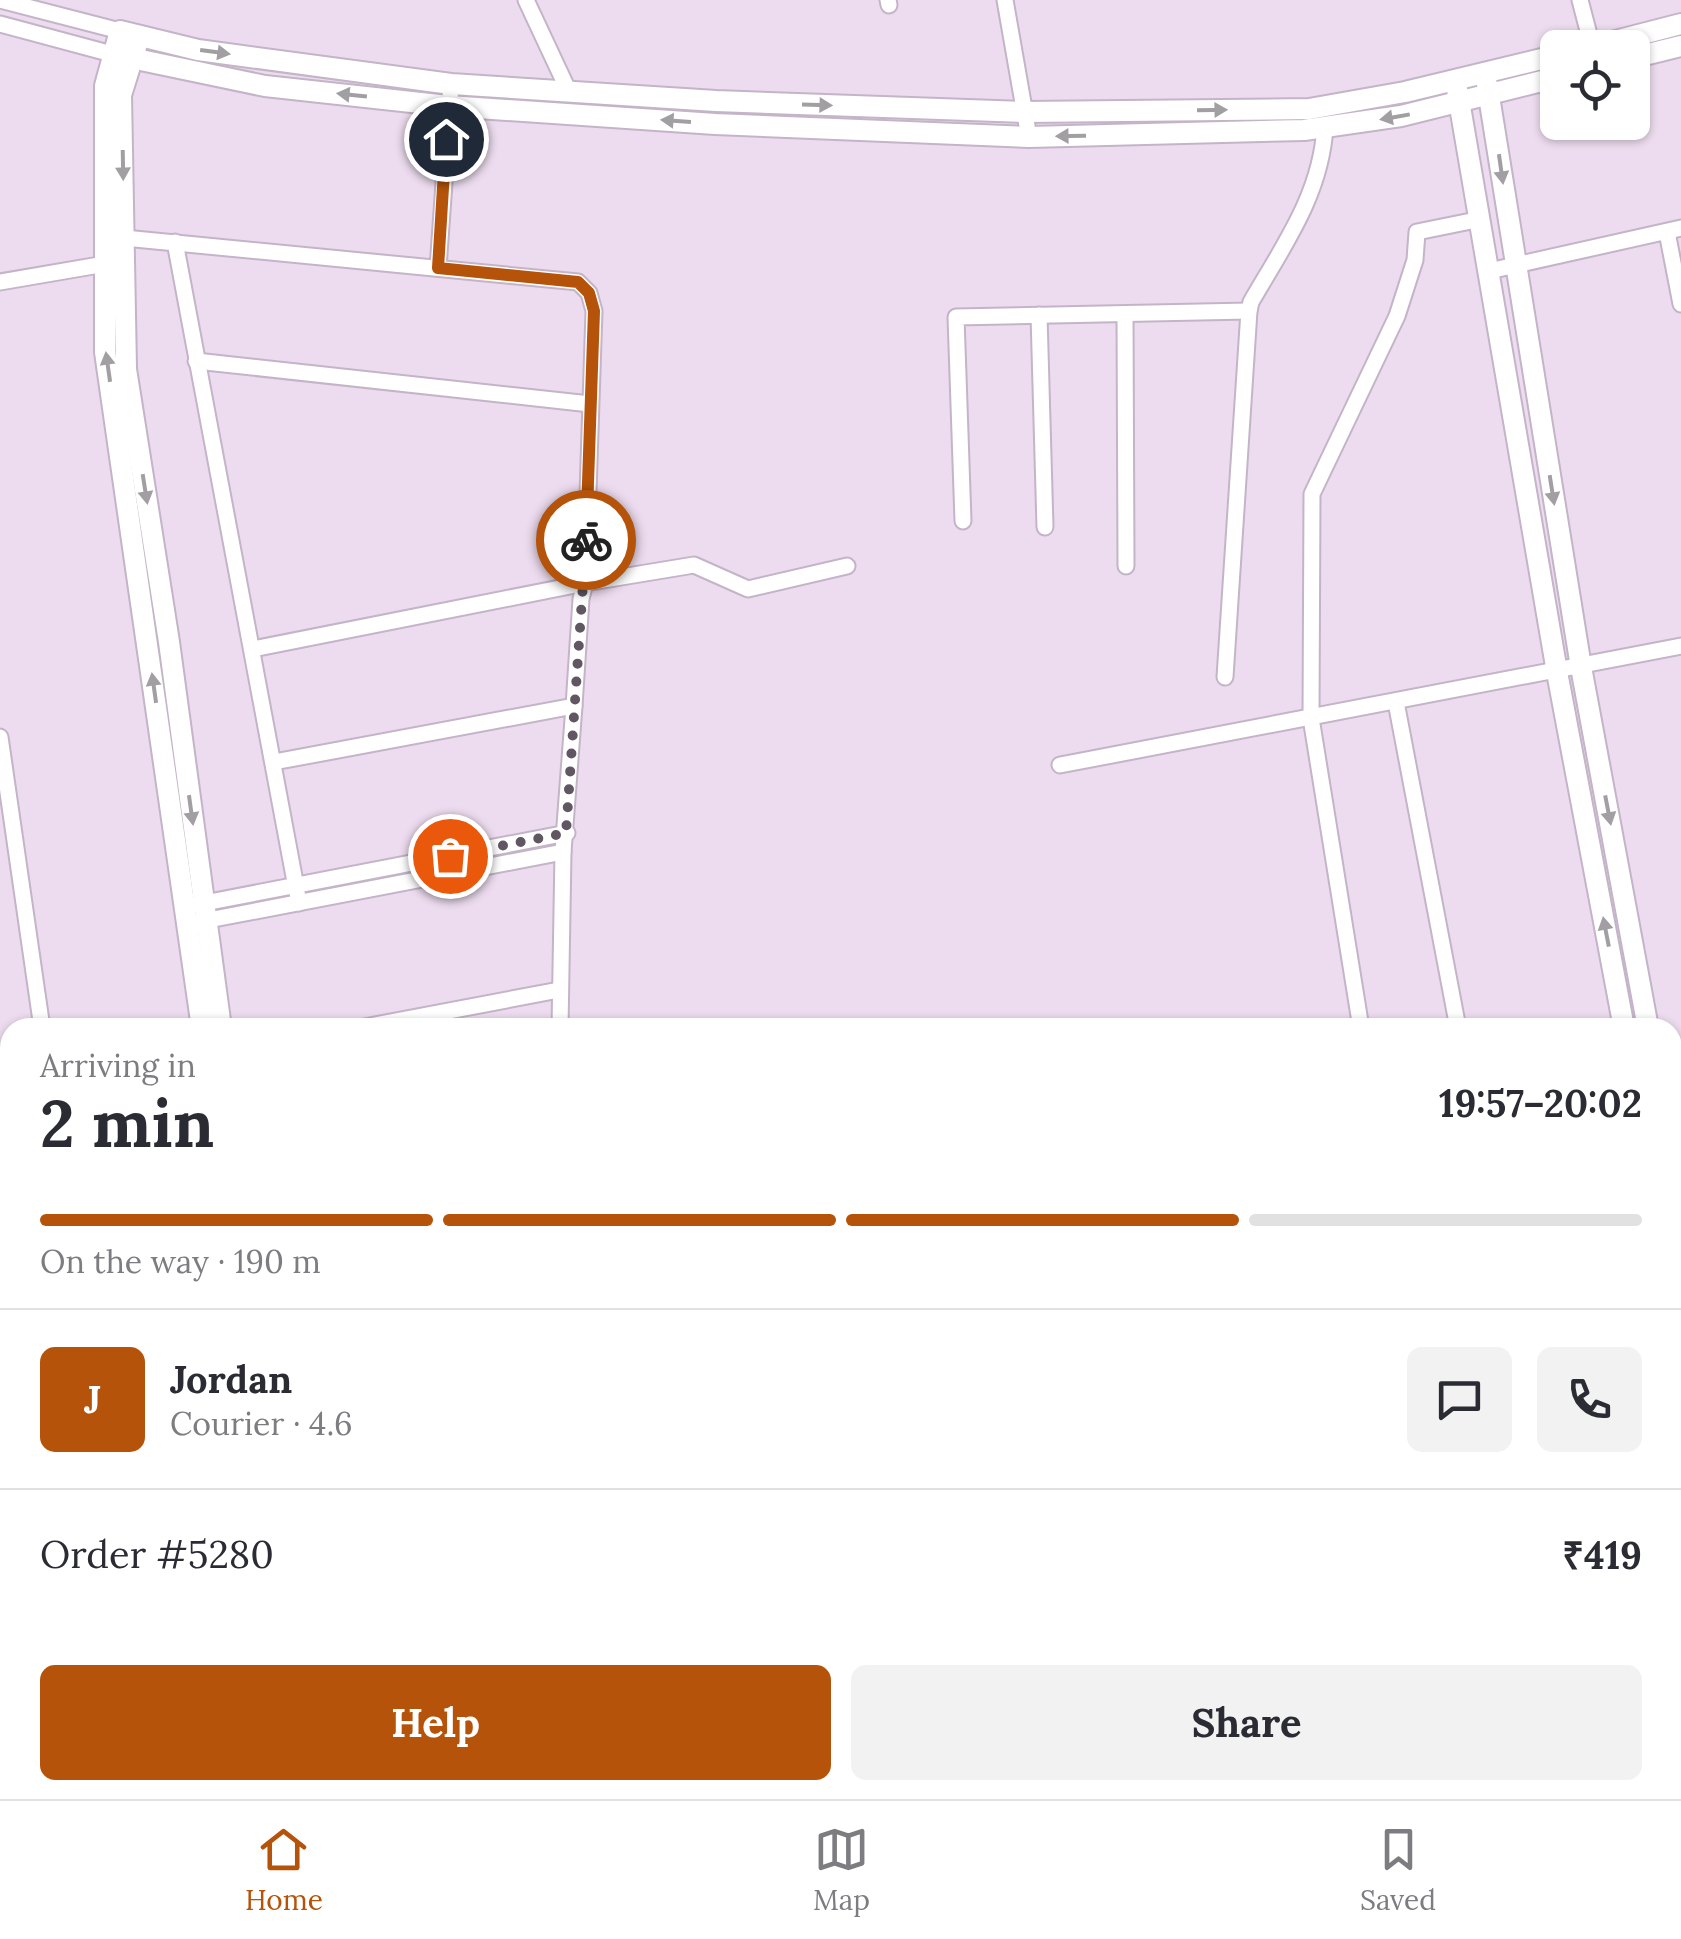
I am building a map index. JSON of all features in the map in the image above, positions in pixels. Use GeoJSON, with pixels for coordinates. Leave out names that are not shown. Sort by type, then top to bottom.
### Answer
{"type":"FeatureCollection","features":[{"type":"Feature","properties":{"kind":"street"},"geometry":{"type":"LineString","coordinates":[[0,0],[198,50],[450,84],[716,101],[1024,112],[1310,109],[1540,59]]}},
{"type":"Feature","properties":{"kind":"street"},"geometry":{"type":"LineString","coordinates":[[526,0],[569,92]]}},
{"type":"Feature","properties":{"kind":"street"},"geometry":{"type":"LineString","coordinates":[[1005,0],[1029,137]]}},
{"type":"Feature","properties":{"kind":"street"},"geometry":{"type":"LineString","coordinates":[[1580,0],[1586,30]]}},
{"type":"Feature","properties":{"kind":"street"},"geometry":{"type":"LineString","coordinates":[[0,24],[122,56],[266,86],[448,106],[715,124],[1029,137],[1304,130],[1400,116],[1540,82]]}},
{"type":"Feature","properties":{"kind":"street"},"geometry":{"type":"LineString","coordinates":[[1650,32],[1681,24]]}},
{"type":"Feature","properties":{"kind":"street"},"geometry":{"type":"LineString","coordinates":[[129,33],[122,56],[105,86],[114,237],[126,369],[168,642],[196,914],[201,1018]]}},
{"type":"Feature","properties":{"kind":"street"},"geometry":{"type":"LineString","coordinates":[[1650,54],[1681,46]]}},
{"type":"Feature","properties":{"kind":"street"},"geometry":{"type":"LineString","coordinates":[[1484,73],[1581,667],[1646,1018]]}},
{"type":"Feature","properties":{"kind":"street"},"geometry":{"type":"LineString","coordinates":[[1454,80],[1557,672],[1622,1018]]}},
{"type":"Feature","properties":{"kind":"street"},"geometry":{"type":"LineString","coordinates":[[438,268],[450,84]]}},
{"type":"Feature","properties":{"kind":"street"},"geometry":{"type":"LineString","coordinates":[[715,124],[716,101]]}},
{"type":"Feature","properties":{"kind":"street"},"geometry":{"type":"LineString","coordinates":[[1225,677],[1249,311],[1298,220],[1323,163],[1326,127]]}},
{"type":"Feature","properties":{"kind":"street"},"geometry":{"type":"LineString","coordinates":[[1359,1018],[1311,718],[1312,494],[1397,316],[1415,260],[1418,232],[1481,219]]}},
{"type":"Feature","properties":{"kind":"street"},"geometry":{"type":"LineString","coordinates":[[1489,272],[1674,230],[1681,304]]}},
{"type":"Feature","properties":{"kind":"street"},"geometry":{"type":"LineString","coordinates":[[114,237],[578,282],[589,293],[594,311],[585,583],[580,599],[563,852],[560,1018]]}},
{"type":"Feature","properties":{"kind":"street"},"geometry":{"type":"LineString","coordinates":[[114,237],[105,264],[106,352],[196,914],[219,1018]]}},
{"type":"Feature","properties":{"kind":"street"},"geometry":{"type":"LineString","coordinates":[[175,242],[299,903]]}},
{"type":"Feature","properties":{"kind":"street"},"geometry":{"type":"LineString","coordinates":[[0,282],[105,264]]}},
{"type":"Feature","properties":{"kind":"street"},"geometry":{"type":"LineString","coordinates":[[963,521],[956,318],[1249,311]]}},
{"type":"Feature","properties":{"kind":"street"},"geometry":{"type":"LineString","coordinates":[[1126,314],[1126,566]]}},
{"type":"Feature","properties":{"kind":"street"},"geometry":{"type":"LineString","coordinates":[[1039,316],[1045,527]]}},
{"type":"Feature","properties":{"kind":"street"},"geometry":{"type":"LineString","coordinates":[[196,361],[590,404]]}},
{"type":"Feature","properties":{"kind":"street"},"geometry":{"type":"LineString","coordinates":[[253,649],[585,583],[698,566],[748,589],[847,566]]}},
{"type":"Feature","properties":{"kind":"street"},"geometry":{"type":"LineString","coordinates":[[1060,764],[1681,646]]}},
{"type":"Feature","properties":{"kind":"street"},"geometry":{"type":"LineString","coordinates":[[1396,702],[1456,1018]]}},
{"type":"Feature","properties":{"kind":"street"},"geometry":{"type":"LineString","coordinates":[[274,762],[574,706]]}},
{"type":"Feature","properties":{"kind":"street"},"geometry":{"type":"LineString","coordinates":[[0,737],[41,1018]]}},
{"type":"Feature","properties":{"kind":"street"},"geometry":{"type":"LineString","coordinates":[[196,914],[296,885],[566,833]]}},
{"type":"Feature","properties":{"kind":"street"},"geometry":{"type":"LineString","coordinates":[[196,914],[299,903],[563,852]]}},
{"type":"Feature","properties":{"kind":"street"},"geometry":{"type":"LineString","coordinates":[[412,1018],[559,990]]}},
{"type":"Feature","properties":{"kind":"way so far"},"geometry":{"type":"LineString","coordinates":[[450,856],[566,833],[586,540]]}},
{"type":"Feature","properties":{"kind":"route"},"geometry":{"type":"LineString","coordinates":[[446,139],[438,268],[578,282],[589,293],[594,311],[586,540]]}}]}
